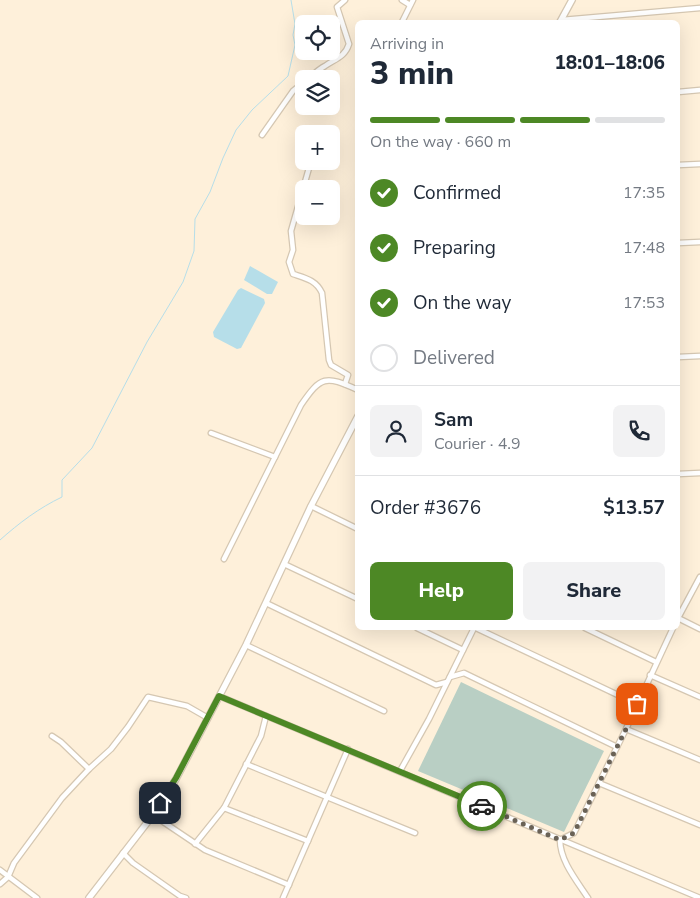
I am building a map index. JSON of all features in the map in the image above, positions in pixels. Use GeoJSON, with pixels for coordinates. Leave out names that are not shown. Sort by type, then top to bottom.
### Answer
{"type":"FeatureCollection","features":[{"type":"Feature","properties":{"kind":"main road"},"geometry":{"type":"LineString","coordinates":[[562,20],[572,0]]}},
{"type":"Feature","properties":{"kind":"main road"},"geometry":{"type":"LineString","coordinates":[[89,898],[153,815],[176,778],[246,645],[311,506],[355,425]]}},
{"type":"Feature","properties":{"kind":"street"},"geometry":{"type":"LineString","coordinates":[[319,70],[340,58],[348,48],[349,44],[337,7],[345,0]]}},
{"type":"Feature","properties":{"kind":"street"},"geometry":{"type":"LineString","coordinates":[[402,0],[410,5]]}},
{"type":"Feature","properties":{"kind":"street"},"geometry":{"type":"LineString","coordinates":[[403,20],[413,0]]}},
{"type":"Feature","properties":{"kind":"street"},"geometry":{"type":"LineString","coordinates":[[572,20],[700,8]]}},
{"type":"Feature","properties":{"kind":"street"},"geometry":{"type":"LineString","coordinates":[[262,135],[295,89]]}},
{"type":"Feature","properties":{"kind":"street"},"geometry":{"type":"LineString","coordinates":[[680,92],[700,90]]}},
{"type":"Feature","properties":{"kind":"street"},"geometry":{"type":"LineString","coordinates":[[680,166],[700,164]]}},
{"type":"Feature","properties":{"kind":"street"},"geometry":{"type":"LineString","coordinates":[[308,170],[292,231],[293,250],[290,262],[293,274],[312,280],[319,285],[322,293],[329,360],[331,365],[348,375],[345,384]]}},
{"type":"Feature","properties":{"kind":"street"},"geometry":{"type":"LineString","coordinates":[[680,243],[700,242]]}},
{"type":"Feature","properties":{"kind":"street"},"geometry":{"type":"LineString","coordinates":[[680,357],[700,356]]}},
{"type":"Feature","properties":{"kind":"street"},"geometry":{"type":"LineString","coordinates":[[224,559],[301,405],[314,386],[327,380],[355,389]]}},
{"type":"Feature","properties":{"kind":"street"},"geometry":{"type":"LineString","coordinates":[[211,434],[275,457]]}},
{"type":"Feature","properties":{"kind":"street"},"geometry":{"type":"LineString","coordinates":[[680,474],[700,473]]}},
{"type":"Feature","properties":{"kind":"street"},"geometry":{"type":"LineString","coordinates":[[311,506],[355,528]]}},
{"type":"Feature","properties":{"kind":"street"},"geometry":{"type":"LineString","coordinates":[[284,564],[355,598]]}},
{"type":"Feature","properties":{"kind":"street"},"geometry":{"type":"LineString","coordinates":[[680,614],[700,577]]}},
{"type":"Feature","properties":{"kind":"street"},"geometry":{"type":"LineString","coordinates":[[266,603],[436,685],[441,694]]}},
{"type":"Feature","properties":{"kind":"street"},"geometry":{"type":"LineString","coordinates":[[680,619],[700,629]]}},
{"type":"Feature","properties":{"kind":"street"},"geometry":{"type":"LineString","coordinates":[[421,630],[463,650]]}},
{"type":"Feature","properties":{"kind":"street"},"geometry":{"type":"LineString","coordinates":[[400,771],[474,630]]}},
{"type":"Feature","properties":{"kind":"street"},"geometry":{"type":"LineString","coordinates":[[479,630],[637,704]]}},
{"type":"Feature","properties":{"kind":"street"},"geometry":{"type":"LineString","coordinates":[[589,630],[656,662]]}},
{"type":"Feature","properties":{"kind":"street"},"geometry":{"type":"LineString","coordinates":[[560,840],[574,833],[626,729],[672,630]]}},
{"type":"Feature","properties":{"kind":"street"},"geometry":{"type":"LineString","coordinates":[[246,645],[384,711]]}},
{"type":"Feature","properties":{"kind":"street"},"geometry":{"type":"LineString","coordinates":[[458,661],[459,669],[464,673],[617,747]]}},
{"type":"Feature","properties":{"kind":"street"},"geometry":{"type":"LineString","coordinates":[[436,685],[464,673]]}},
{"type":"Feature","properties":{"kind":"street"},"geometry":{"type":"LineString","coordinates":[[650,675],[700,697]]}},
{"type":"Feature","properties":{"kind":"street"},"geometry":{"type":"LineString","coordinates":[[219,696],[700,898]]}},
{"type":"Feature","properties":{"kind":"street"},"geometry":{"type":"LineString","coordinates":[[0,884],[8,877],[14,863],[62,798],[111,749],[148,697],[187,706],[208,718]]}},
{"type":"Feature","properties":{"kind":"street"},"geometry":{"type":"LineString","coordinates":[[195,844],[224,808],[261,736],[266,716]]}},
{"type":"Feature","properties":{"kind":"street"},"geometry":{"type":"LineString","coordinates":[[626,729],[700,760]]}},
{"type":"Feature","properties":{"kind":"street"},"geometry":{"type":"LineString","coordinates":[[52,736],[61,742],[89,769]]}},
{"type":"Feature","properties":{"kind":"street"},"geometry":{"type":"LineString","coordinates":[[283,898],[348,749]]}},
{"type":"Feature","properties":{"kind":"street"},"geometry":{"type":"LineString","coordinates":[[246,764],[415,834]]}},
{"type":"Feature","properties":{"kind":"street"},"geometry":{"type":"LineString","coordinates":[[599,783],[700,826]]}},
{"type":"Feature","properties":{"kind":"street"},"geometry":{"type":"LineString","coordinates":[[224,808],[308,841]]}},
{"type":"Feature","properties":{"kind":"street"},"geometry":{"type":"LineString","coordinates":[[153,815],[205,850],[289,885]]}},
{"type":"Feature","properties":{"kind":"street"},"geometry":{"type":"LineString","coordinates":[[560,840],[560,850],[588,898]]}},
{"type":"Feature","properties":{"kind":"street"},"geometry":{"type":"LineString","coordinates":[[124,853],[133,863],[179,897],[186,898]]}},
{"type":"Feature","properties":{"kind":"street"},"geometry":{"type":"LineString","coordinates":[[0,870],[37,898]]}},
{"type":"Feature","properties":{"kind":"green space"},"geometry":{"type":"Polygon","coordinates":[[[461,682],[604,751],[564,832],[418,771],[461,682]]]}},
{"type":"Feature","properties":{"kind":"water"},"geometry":{"type":"Polygon","coordinates":[[[250,266],[278,282],[272,294],[267,294],[244,280],[250,266]]]}},
{"type":"Feature","properties":{"kind":"water"},"geometry":{"type":"Polygon","coordinates":[[[241,288],[264,299],[265,303],[241,348],[237,349],[214,337],[213,332],[241,288]]]}},
{"type":"Feature","properties":{"kind":"waterway"},"geometry":{"type":"LineString","coordinates":[[0,540],[29,516],[62,497],[62,480],[92,448],[147,342],[183,282],[194,251],[195,219],[210,192],[236,130],[252,110],[288,76],[295,45],[293,35],[295,24],[291,0]]}},
{"type":"Feature","properties":{"kind":"way so far"},"geometry":{"type":"LineString","coordinates":[[482,806],[560,840],[574,833],[637,704]]}},
{"type":"Feature","properties":{"kind":"route"},"geometry":{"type":"LineString","coordinates":[[160,803],[176,778],[219,696],[482,806]]}}]}
